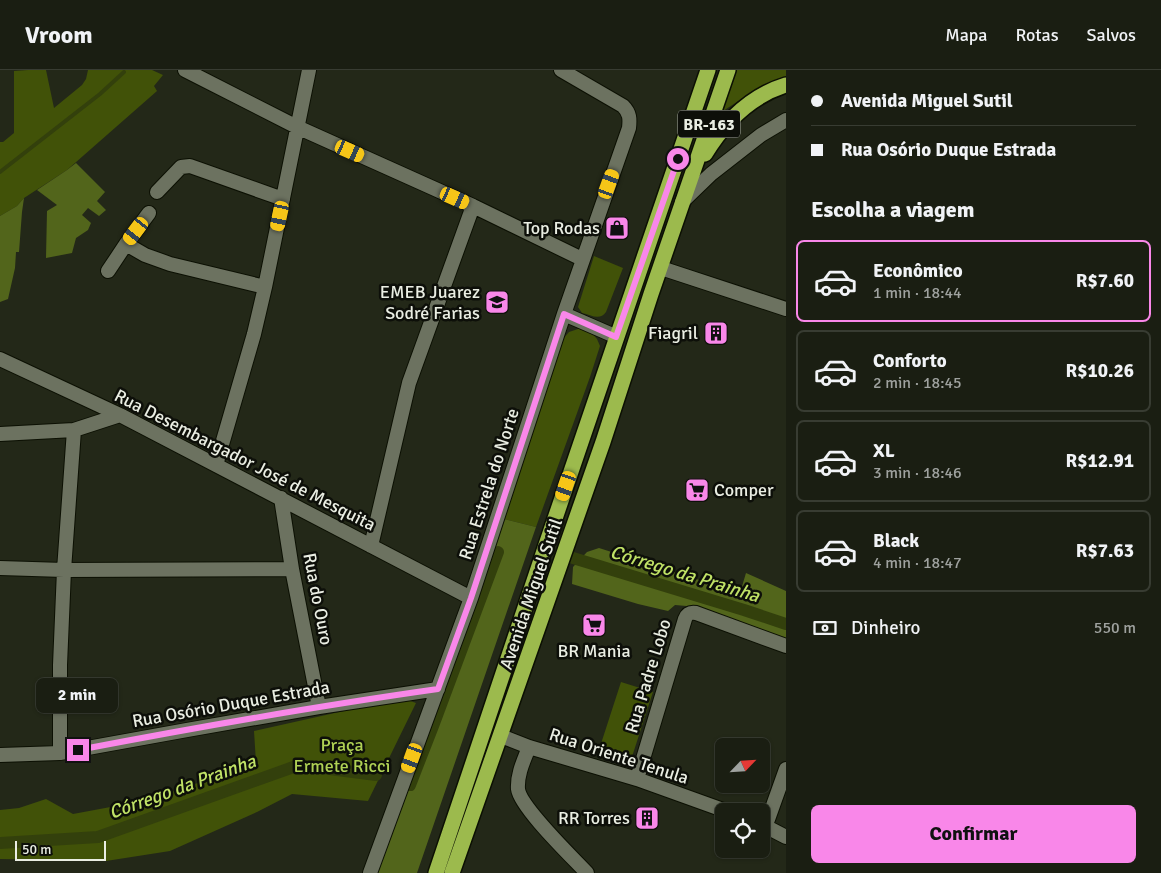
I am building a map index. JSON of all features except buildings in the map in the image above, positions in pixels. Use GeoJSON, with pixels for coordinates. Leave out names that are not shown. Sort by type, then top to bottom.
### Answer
{"type":"FeatureCollection","features":[{"type":"Feature","properties":{"kind":"highway","name":"Avenida Miguel Sutil"},"geometry":{"type":"LineString","coordinates":[[436,873],[708,70]]}},
{"type":"Feature","properties":{"kind":"highway","name":"Avenida Miguel Sutil"},"geometry":{"type":"LineString","coordinates":[[452,873],[603,442],[651,294],[728,70]]}},
{"type":"Feature","properties":{"kind":"highway"},"geometry":{"type":"LineString","coordinates":[[690,179],[714,140],[736,114],[754,99],[786,85]]}},
{"type":"Feature","properties":{"kind":"street"},"geometry":{"type":"LineString","coordinates":[[185,70],[297,127],[473,206],[582,259]]}},
{"type":"Feature","properties":{"kind":"street"},"geometry":{"type":"LineString","coordinates":[[216,465],[254,334],[309,70]]}},
{"type":"Feature","properties":{"kind":"street","name":"Rua Estrela do Norte"},"geometry":{"type":"LineString","coordinates":[[370,873],[471,598],[582,259],[629,128],[629,114],[623,106],[561,70]]}},
{"type":"Feature","properties":{"kind":"street"},"geometry":{"type":"LineString","coordinates":[[682,202],[711,174],[761,136],[786,120]]}},
{"type":"Feature","properties":{"kind":"street"},"geometry":{"type":"LineString","coordinates":[[157,192],[181,167],[190,166],[283,199]]}},
{"type":"Feature","properties":{"kind":"street"},"geometry":{"type":"LineString","coordinates":[[371,546],[409,383],[473,206]]}},
{"type":"Feature","properties":{"kind":"street"},"geometry":{"type":"LineString","coordinates":[[108,271],[148,213]]}},
{"type":"Feature","properties":{"kind":"street"},"geometry":{"type":"LineString","coordinates":[[126,244],[170,264],[265,287]]}},
{"type":"Feature","properties":{"kind":"street"},"geometry":{"type":"LineString","coordinates":[[661,268],[786,309]]}},
{"type":"Feature","properties":{"kind":"street"},"geometry":{"type":"LineString","coordinates":[[564,314],[616,337]]}},
{"type":"Feature","properties":{"kind":"street","name":"Rua Desembargador José de Mesquita"},"geometry":{"type":"LineString","coordinates":[[0,358],[120,415],[471,598]]}},
{"type":"Feature","properties":{"kind":"street"},"geometry":{"type":"LineString","coordinates":[[0,434],[74,430],[120,415]]}},
{"type":"Feature","properties":{"kind":"street"},"geometry":{"type":"LineString","coordinates":[[60,754],[60,665],[64,570],[74,430]]}},
{"type":"Feature","properties":{"kind":"street","name":"Rua do Ouro"},"geometry":{"type":"LineString","coordinates":[[282,498],[292,569],[319,707]]}},
{"type":"Feature","properties":{"kind":"street"},"geometry":{"type":"LineString","coordinates":[[0,568],[64,570],[292,569]]}},
{"type":"Feature","properties":{"kind":"street","name":"Rua Padre Lobo"},"geometry":{"type":"LineString","coordinates":[[637,779],[685,620],[689,614],[696,613],[786,646]]}},
{"type":"Feature","properties":{"kind":"street","name":"Rua Osório Duque Estrada"},"geometry":{"type":"LineString","coordinates":[[0,755],[60,754],[177,731],[438,689]]}},
{"type":"Feature","properties":{"kind":"street","name":"Rua Oriente Tenula"},"geometry":{"type":"LineString","coordinates":[[501,736],[529,747],[637,779],[715,807]]}},
{"type":"Feature","properties":{"kind":"street"},"geometry":{"type":"LineString","coordinates":[[529,747],[520,769],[518,789],[523,801],[541,824],[587,873]]}},
{"type":"Feature","properties":{"kind":"street"},"geometry":{"type":"LineString","coordinates":[[770,810],[786,769]]}},
{"type":"Feature","properties":{"kind":"street"},"geometry":{"type":"LineString","coordinates":[[770,828],[786,837]]}},
{"type":"Feature","properties":{"kind":"green space"},"geometry":{"type":"Polygon","coordinates":[[[46,70],[54,108],[82,85],[88,70],[152,70],[163,75],[154,86],[157,91],[67,170],[0,216],[0,142],[3,142],[14,133],[14,71],[46,70]]]}},
{"type":"Feature","properties":{"kind":"green space"},"geometry":{"type":"Polygon","coordinates":[[[737,70],[786,70],[786,78],[761,88],[723,111],[737,70]]]}},
{"type":"Feature","properties":{"kind":"green space"},"geometry":{"type":"Polygon","coordinates":[[[76,163],[105,192],[97,201],[106,210],[99,216],[88,208],[82,215],[91,223],[88,230],[76,238],[72,253],[46,258],[47,211],[57,205],[37,190],[76,163]]]}},
{"type":"Feature","properties":{"kind":"green space"},"geometry":{"type":"Polygon","coordinates":[[[24,198],[19,252],[16,252],[15,268],[8,299],[0,302],[0,216],[17,206],[24,198]]]}},
{"type":"Feature","properties":{"kind":"green space"},"geometry":{"type":"Polygon","coordinates":[[[594,256],[623,268],[606,312],[598,317],[582,313],[578,307],[594,256]]]}},
{"type":"Feature","properties":{"kind":"green space"},"geometry":{"type":"Polygon","coordinates":[[[581,328],[590,331],[600,346],[536,527],[504,519],[562,340],[569,332],[581,328]]]}},
{"type":"Feature","properties":{"kind":"green space"},"geometry":{"type":"Polygon","coordinates":[[[504,519],[536,527],[417,873],[374,873],[471,618],[504,519]]]}},
{"type":"Feature","properties":{"kind":"green space"},"geometry":{"type":"Polygon","coordinates":[[[599,548],[740,593],[746,573],[786,591],[786,640],[698,607],[675,605],[668,611],[572,584],[573,567],[587,552],[599,548]]]}},
{"type":"Feature","properties":{"kind":"green space"},"geometry":{"type":"Polygon","coordinates":[[[621,682],[653,692],[629,766],[597,756],[621,682]]]}},
{"type":"Feature","properties":{"kind":"green space","name":"Praça Ermete Ricci"},"geometry":{"type":"Polygon","coordinates":[[[402,698],[416,703],[368,801],[292,794],[170,851],[106,861],[0,859],[0,810],[19,808],[46,799],[73,814],[148,800],[256,763],[254,731],[402,698]]]}},
{"type":"Feature","properties":{"kind":"waterway"},"geometry":{"type":"LineString","coordinates":[[0,172],[100,94],[124,72]]}},
{"type":"Feature","properties":{"kind":"waterway","name":"Córrego da Prainha"},"geometry":{"type":"LineString","coordinates":[[406,784],[410,785],[498,552]]}},
{"type":"Feature","properties":{"kind":"waterway","name":"Córrego da Prainha"},"geometry":{"type":"LineString","coordinates":[[573,558],[786,624]]}},
{"type":"Feature","properties":{"kind":"waterway","name":"Córrego da Prainha"},"geometry":{"type":"LineString","coordinates":[[0,843],[98,837],[299,765],[376,775]]}},
{"type":"Feature","properties":{"kind":"place","name":"Top Rodas"},"geometry":{"type":"Point","coordinates":[617,228]}},
{"type":"Feature","properties":{"kind":"place","name":"EMEB Juarez Sodré Farias"},"geometry":{"type":"Point","coordinates":[497,302]}},
{"type":"Feature","properties":{"kind":"place","name":"Fiagril"},"geometry":{"type":"Point","coordinates":[716,333]}},
{"type":"Feature","properties":{"kind":"place","name":"Comper"},"geometry":{"type":"Point","coordinates":[697,490]}},
{"type":"Feature","properties":{"kind":"place","name":"BR Mania"},"geometry":{"type":"Point","coordinates":[594,625]}},
{"type":"Feature","properties":{"kind":"place","name":"RR Torres"},"geometry":{"type":"Point","coordinates":[647,818]}},
{"type":"Feature","properties":{"kind":"route"},"geometry":{"type":"LineString","coordinates":[[78,750],[319,707],[438,689],[471,598],[564,314],[616,337],[678,159]]}}]}
